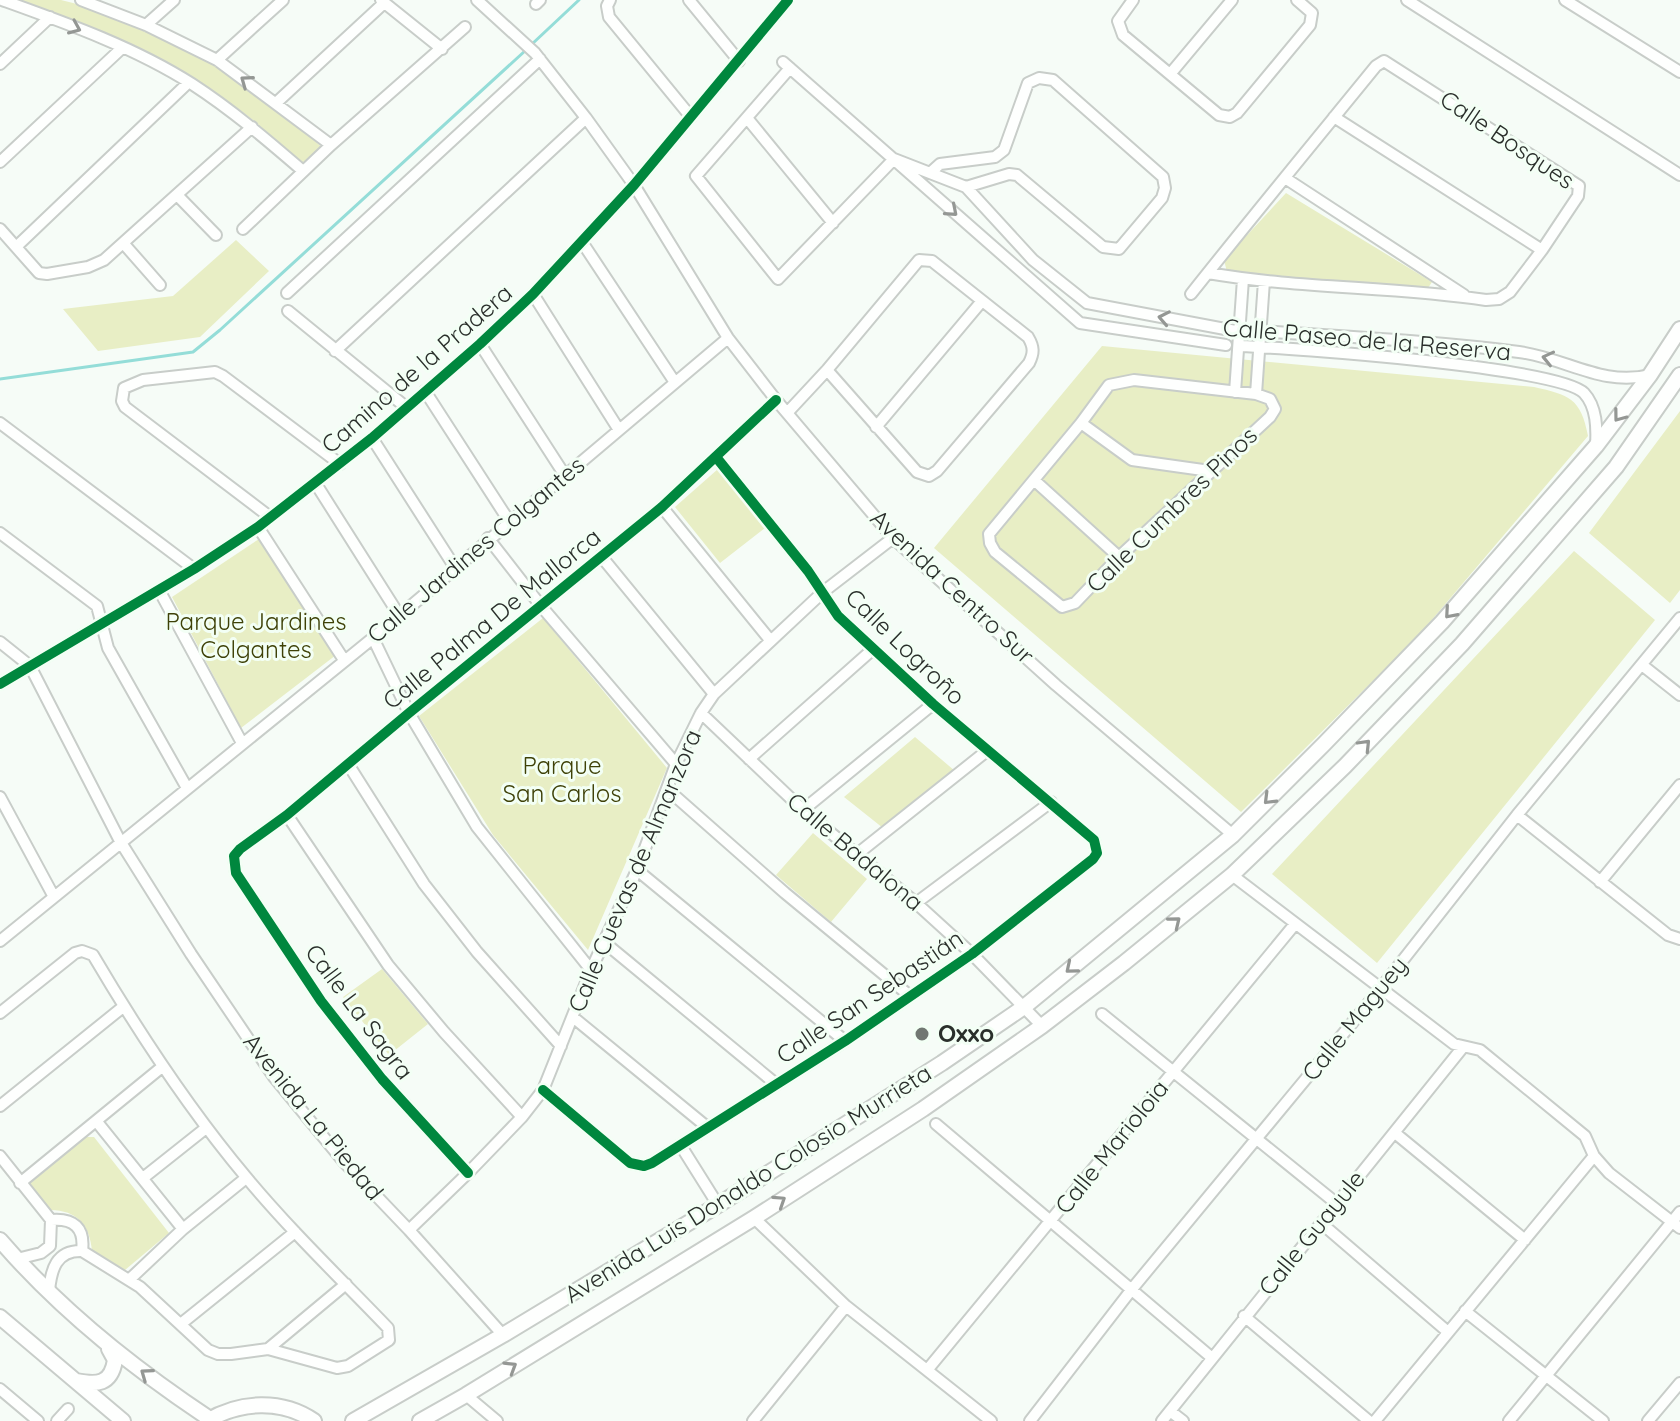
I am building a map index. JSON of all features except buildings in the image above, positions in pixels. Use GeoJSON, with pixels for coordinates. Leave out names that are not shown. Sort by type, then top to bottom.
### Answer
{"type":"FeatureCollection","features":[{"type":"Feature","properties":{"kind":"main road","name":"Avenida Luis Donaldo Colosio Murrieta"},"geometry":{"type":"LineString","coordinates":[[353,1421],[718,1205],[932,1070],[1024,1007],[1233,835],[1442,622],[1596,446],[1650,375],[1680,329]]}},
{"type":"Feature","properties":{"kind":"main road","name":"Avenida Luis Donaldo Colosio Murrieta"},"geometry":{"type":"LineString","coordinates":[[420,1421],[754,1218],[923,1109],[1042,1026],[1232,875],[1345,766],[1462,644],[1616,467],[1680,375]]}},
{"type":"Feature","properties":{"kind":"main road"},"geometry":{"type":"LineString","coordinates":[[0,1240],[108,1346],[209,1420],[234,1408],[260,1404],[286,1408],[314,1421]]}},
{"type":"Feature","properties":{"kind":"main road"},"geometry":{"type":"LineString","coordinates":[[2,1322],[123,1421]]}},
{"type":"Feature","properties":{"kind":"main road"},"geometry":{"type":"LineString","coordinates":[[75,1381],[99,1383],[112,1375],[115,1360],[108,1346]]}},
{"type":"Feature","properties":{"kind":"street"},"geometry":{"type":"LineString","coordinates":[[2,0],[122,48],[189,82],[252,127],[303,171]]}},
{"type":"Feature","properties":{"kind":"street"},"geometry":{"type":"LineString","coordinates":[[81,0],[146,25],[217,60],[331,145]]}},
{"type":"Feature","properties":{"kind":"street"},"geometry":{"type":"LineString","coordinates":[[146,25],[174,0]]}},
{"type":"Feature","properties":{"kind":"street"},"geometry":{"type":"LineString","coordinates":[[217,60],[283,0]]}},
{"type":"Feature","properties":{"kind":"street","name":"Avenida Centro Sur"},"geometry":{"type":"LineString","coordinates":[[477,0],[538,56],[586,118],[634,185],[728,338],[776,400],[893,538],[1056,685],[1233,835]]}},
{"type":"Feature","properties":{"kind":"street"},"geometry":{"type":"LineString","coordinates":[[610,0],[607,6],[609,17],[691,117]]}},
{"type":"Feature","properties":{"kind":"street"},"geometry":{"type":"LineString","coordinates":[[689,0],[739,61]]}},
{"type":"Feature","properties":{"kind":"street"},"geometry":{"type":"LineString","coordinates":[[1133,0],[1121,15],[1119,29],[1219,115],[1230,117],[1237,113],[1310,25],[1312,13],[1297,0]]}},
{"type":"Feature","properties":{"kind":"street"},"geometry":{"type":"LineString","coordinates":[[1171,73],[1232,0]]}},
{"type":"Feature","properties":{"kind":"street"},"geometry":{"type":"LineString","coordinates":[[1407,0],[1425,5],[1680,175]]}},
{"type":"Feature","properties":{"kind":"street"},"geometry":{"type":"LineString","coordinates":[[1565,0],[1680,72]]}},
{"type":"Feature","properties":{"kind":"street"},"geometry":{"type":"LineString","coordinates":[[276,103],[382,2],[442,49]]}},
{"type":"Feature","properties":{"kind":"street","name":"Camino de la Pradera"},"geometry":{"type":"LineString","coordinates":[[0,684],[194,569],[258,527],[316,484],[407,408],[533,294],[582,242],[739,61],[784,2]]}},
{"type":"Feature","properties":{"kind":"street"},"geometry":{"type":"LineString","coordinates":[[0,64],[50,17]]}},
{"type":"Feature","properties":{"kind":"street"},"geometry":{"type":"LineString","coordinates":[[243,229],[331,145],[465,27]]}},
{"type":"Feature","properties":{"kind":"street"},"geometry":{"type":"LineString","coordinates":[[0,162],[122,48]]}},
{"type":"Feature","properties":{"kind":"street"},"geometry":{"type":"LineString","coordinates":[[287,293],[538,56]]}},
{"type":"Feature","properties":{"kind":"street","name":"Calle Bosques"},"geometry":{"type":"LineString","coordinates":[[1380,63],[1390,63],[1576,181],[1580,190],[1542,250],[1510,292],[1499,299],[1264,281],[1208,273],[1334,117],[1380,63]]}},
{"type":"Feature","properties":{"kind":"street","name":"Calle Paseo de la Reserva"},"geometry":{"type":"LineString","coordinates":[[747,118],[786,65],[1080,323],[1226,345]]}},
{"type":"Feature","properties":{"kind":"street"},"geometry":{"type":"LineString","coordinates":[[930,173],[940,164],[995,157],[1004,150],[1028,83],[1039,78],[1053,80],[1163,177],[1165,188],[1162,198],[1119,249],[1111,250],[1103,247],[1017,175],[1009,174],[966,187]]}},
{"type":"Feature","properties":{"kind":"street"},"geometry":{"type":"LineString","coordinates":[[16,247],[189,82]]}},
{"type":"Feature","properties":{"kind":"street"},"geometry":{"type":"LineString","coordinates":[[1334,117],[1542,250]]}},
{"type":"Feature","properties":{"kind":"street"},"geometry":{"type":"LineString","coordinates":[[335,351],[586,118]]}},
{"type":"Feature","properties":{"kind":"street"},"geometry":{"type":"LineString","coordinates":[[833,223],[747,118],[696,176],[778,279],[833,223],[894,159]]}},
{"type":"Feature","properties":{"kind":"street"},"geometry":{"type":"LineString","coordinates":[[0,229],[35,271],[47,274],[97,264],[124,244],[252,127]]}},
{"type":"Feature","properties":{"kind":"street","name":"Calle Paseo de la Reserva"},"geometry":{"type":"LineString","coordinates":[[894,159],[966,187],[1033,260],[1087,303],[1241,332],[1261,331],[1521,352],[1624,380],[1650,375]]}},
{"type":"Feature","properties":{"kind":"street"},"geometry":{"type":"LineString","coordinates":[[1285,178],[1467,297]]}},
{"type":"Feature","properties":{"kind":"street"},"geometry":{"type":"LineString","coordinates":[[178,196],[216,235]]}},
{"type":"Feature","properties":{"kind":"street"},"geometry":{"type":"LineString","coordinates":[[582,242],[674,381]]}},
{"type":"Feature","properties":{"kind":"street"},"geometry":{"type":"LineString","coordinates":[[124,244],[160,285]]}},
{"type":"Feature","properties":{"kind":"street"},"geometry":{"type":"LineString","coordinates":[[787,413],[919,260],[932,261],[1028,337],[1033,355],[937,471],[929,476],[917,472],[827,370]]}},
{"type":"Feature","properties":{"kind":"street"},"geometry":{"type":"LineString","coordinates":[[1191,294],[1208,273]]}},
{"type":"Feature","properties":{"kind":"street"},"geometry":{"type":"LineString","coordinates":[[1235,392],[1243,279]]}},
{"type":"Feature","properties":{"kind":"street"},"geometry":{"type":"LineString","coordinates":[[1256,394],[1264,281]]}},
{"type":"Feature","properties":{"kind":"street"},"geometry":{"type":"LineString","coordinates":[[533,294],[619,430]]}},
{"type":"Feature","properties":{"kind":"street"},"geometry":{"type":"LineString","coordinates":[[876,427],[982,301]]}},
{"type":"Feature","properties":{"kind":"street"},"geometry":{"type":"LineString","coordinates":[[288,311],[407,408]]}},
{"type":"Feature","properties":{"kind":"street","name":"Calle Jardines Colgantes"},"geometry":{"type":"LineString","coordinates":[[0,941],[373,638],[454,566],[728,338]]}},
{"type":"Feature","properties":{"kind":"street"},"geometry":{"type":"LineString","coordinates":[[480,344],[564,474]]}},
{"type":"Feature","properties":{"kind":"street","name":"Calle Paseo de la Reserva"},"geometry":{"type":"LineString","coordinates":[[1240,346],[1519,373],[1576,387]]}},
{"type":"Feature","properties":{"kind":"street"},"geometry":{"type":"LineString","coordinates":[[1590,371],[1576,387],[1585,394],[1591,405],[1597,432],[1596,446]]}},
{"type":"Feature","properties":{"kind":"street"},"geometry":{"type":"LineString","coordinates":[[270,517],[125,407],[122,393],[130,384],[205,372],[223,376],[340,464]]}},
{"type":"Feature","properties":{"kind":"street","name":"Calle Cumbres Pinos"},"geometry":{"type":"LineString","coordinates":[[1134,380],[1256,394],[1270,399],[1275,409],[1270,417],[1119,557],[1075,603],[1062,607],[995,552],[989,534],[1109,385],[1134,380]]}},
{"type":"Feature","properties":{"kind":"street"},"geometry":{"type":"LineString","coordinates":[[425,391],[509,521]]}},
{"type":"Feature","properties":{"kind":"street","name":"Calle Palma De Mallorca"},"geometry":{"type":"LineString","coordinates":[[233,864],[234,856],[240,849],[287,815],[662,507],[776,400]]}},
{"type":"Feature","properties":{"kind":"street"},"geometry":{"type":"LineString","coordinates":[[0,423],[194,569]]}},
{"type":"Feature","properties":{"kind":"street"},"geometry":{"type":"LineString","coordinates":[[1081,423],[1132,460],[1210,471]]}},
{"type":"Feature","properties":{"kind":"street"},"geometry":{"type":"LineString","coordinates":[[372,438],[454,566]]}},
{"type":"Feature","properties":{"kind":"street","name":"Calle Logroño"},"geometry":{"type":"LineString","coordinates":[[716,457],[808,571],[838,616],[933,704],[1094,840]]}},
{"type":"Feature","properties":{"kind":"street"},"geometry":{"type":"LineString","coordinates":[[1034,480],[1119,557]]}},
{"type":"Feature","properties":{"kind":"street"},"geometry":{"type":"LineString","coordinates":[[316,484],[399,615]]}},
{"type":"Feature","properties":{"kind":"street"},"geometry":{"type":"LineString","coordinates":[[662,507],[770,640]]}},
{"type":"Feature","properties":{"kind":"street"},"geometry":{"type":"LineString","coordinates":[[258,527],[344,660]]}},
{"type":"Feature","properties":{"kind":"street"},"geometry":{"type":"LineString","coordinates":[[0,533],[97,606],[108,648],[187,788]]}},
{"type":"Feature","properties":{"kind":"street"},"geometry":{"type":"LineString","coordinates":[[488,538],[541,606],[676,764]]}},
{"type":"Feature","properties":{"kind":"street","name":"Calle Cuevas de Almanzora"},"geometry":{"type":"LineString","coordinates":[[409,1230],[522,1117],[543,1090],[591,970],[637,870],[676,764],[714,694],[823,592],[893,538]]}},
{"type":"Feature","properties":{"kind":"street"},"geometry":{"type":"LineString","coordinates":[[601,556],[714,694]]}},
{"type":"Feature","properties":{"kind":"street"},"geometry":{"type":"LineString","coordinates":[[159,590],[242,743]]}},
{"type":"Feature","properties":{"kind":"street","name":"Calle Maguey"},"geometry":{"type":"LineString","coordinates":[[1030,1421],[1132,1289],[1381,988],[1517,815],[1680,618]]}},
{"type":"Feature","properties":{"kind":"street"},"geometry":{"type":"LineString","coordinates":[[373,638],[409,713],[477,827],[591,970]]}},
{"type":"Feature","properties":{"kind":"street"},"geometry":{"type":"LineString","coordinates":[[0,642],[30,666]]}},
{"type":"Feature","properties":{"kind":"street"},"geometry":{"type":"LineString","coordinates":[[749,759],[872,650]]}},
{"type":"Feature","properties":{"kind":"street"},"geometry":{"type":"LineString","coordinates":[[1642,665],[1680,695]]}},
{"type":"Feature","properties":{"kind":"street","name":"Avenida La Piedad"},"geometry":{"type":"LineString","coordinates":[[30,666],[120,841],[274,1077],[344,1162],[503,1335]]}},
{"type":"Feature","properties":{"kind":"street"},"geometry":{"type":"LineString","coordinates":[[803,810],[933,704]]}},
{"type":"Feature","properties":{"kind":"street","name":"Calle Badalona"},"geometry":{"type":"LineString","coordinates":[[701,713],[803,810],[916,903],[972,954],[1042,1026]]}},
{"type":"Feature","properties":{"kind":"street"},"geometry":{"type":"LineString","coordinates":[[856,855],[988,750]]}},
{"type":"Feature","properties":{"kind":"street"},"geometry":{"type":"LineString","coordinates":[[348,764],[424,884],[477,952],[561,1046]]}},
{"type":"Feature","properties":{"kind":"street"},"geometry":{"type":"LineString","coordinates":[[1600,882],[1680,785]]}},
{"type":"Feature","properties":{"kind":"street"},"geometry":{"type":"LineString","coordinates":[[667,789],[785,893],[910,996]]}},
{"type":"Feature","properties":{"kind":"street"},"geometry":{"type":"LineString","coordinates":[[0,797],[54,897]]}},
{"type":"Feature","properties":{"kind":"street"},"geometry":{"type":"LineString","coordinates":[[916,903],[1051,802]]}},
{"type":"Feature","properties":{"kind":"street"},"geometry":{"type":"LineString","coordinates":[[287,815],[388,965],[522,1117]]}},
{"type":"Feature","properties":{"kind":"street"},"geometry":{"type":"LineString","coordinates":[[1517,815],[1668,935],[1680,939]]}},
{"type":"Feature","properties":{"kind":"street","name":"Calle San Sebastián"},"geometry":{"type":"LineString","coordinates":[[543,1090],[630,1163],[644,1166],[681,1146],[845,1041],[972,954],[1093,859],[1097,846],[1094,840]]}},
{"type":"Feature","properties":{"kind":"street","name":"Calle La Sagra"},"geometry":{"type":"LineString","coordinates":[[233,864],[321,1001],[382,1079],[468,1173]]}},
{"type":"Feature","properties":{"kind":"street"},"geometry":{"type":"LineString","coordinates":[[637,870],[845,1041]]}},
{"type":"Feature","properties":{"kind":"street"},"geometry":{"type":"LineString","coordinates":[[1232,875],[1454,1044],[1480,1050],[1585,1136],[1594,1156],[1609,1173],[1676,1225]]}},
{"type":"Feature","properties":{"kind":"street","name":"Calle Marioloia"},"geometry":{"type":"LineString","coordinates":[[928,1369],[1295,924]]}},
{"type":"Feature","properties":{"kind":"street"},"geometry":{"type":"LineString","coordinates":[[605,943],[776,1084]]}},
{"type":"Feature","properties":{"kind":"street"},"geometry":{"type":"LineString","coordinates":[[0,1013],[75,953],[82,951],[93,955],[162,1067],[206,1128],[246,1178],[388,1328],[390,1334],[384,1344],[348,1366],[337,1368],[268,1349],[218,1354],[208,1350],[182,1323],[130,1279],[82,1251],[60,1257],[52,1270],[49,1291]]}},
{"type":"Feature","properties":{"kind":"street"},"geometry":{"type":"LineString","coordinates":[[0,1106],[123,1007]]}},
{"type":"Feature","properties":{"kind":"street"},"geometry":{"type":"LineString","coordinates":[[1102,1014],[1336,1203]]}},
{"type":"Feature","properties":{"kind":"street"},"geometry":{"type":"LineString","coordinates":[[574,1018],[707,1127]]}},
{"type":"Feature","properties":{"kind":"street","name":"Calle Guayule"},"geometry":{"type":"LineString","coordinates":[[1162,1421],[1463,1047]]}},
{"type":"Feature","properties":{"kind":"street"},"geometry":{"type":"LineString","coordinates":[[20,1183],[162,1067]]}},
{"type":"Feature","properties":{"kind":"street"},"geometry":{"type":"LineString","coordinates":[[97,1122],[183,1229]]}},
{"type":"Feature","properties":{"kind":"street"},"geometry":{"type":"LineString","coordinates":[[936,1124],[1211,1357]]}},
{"type":"Feature","properties":{"kind":"street"},"geometry":{"type":"LineString","coordinates":[[143,1178],[206,1128]]}},
{"type":"Feature","properties":{"kind":"street"},"geometry":{"type":"LineString","coordinates":[[1395,1133],[1525,1240]]}},
{"type":"Feature","properties":{"kind":"street"},"geometry":{"type":"LineString","coordinates":[[681,1146],[718,1205]]}},
{"type":"Feature","properties":{"kind":"street"},"geometry":{"type":"LineString","coordinates":[[0,1156],[51,1220],[50,1246],[60,1257]]}},
{"type":"Feature","properties":{"kind":"street"},"geometry":{"type":"LineString","coordinates":[[1244,1316],[1372,1421],[1594,1156]]}},
{"type":"Feature","properties":{"kind":"street"},"geometry":{"type":"LineString","coordinates":[[130,1279],[183,1229],[246,1178]]}},
{"type":"Feature","properties":{"kind":"street"},"geometry":{"type":"LineString","coordinates":[[1509,1421],[1676,1225],[1680,1212]]}},
{"type":"Feature","properties":{"kind":"street"},"geometry":{"type":"LineString","coordinates":[[754,1218],[846,1306],[991,1421]]}},
{"type":"Feature","properties":{"kind":"street"},"geometry":{"type":"LineString","coordinates":[[51,1220],[72,1221],[80,1229],[82,1251]]}},
{"type":"Feature","properties":{"kind":"street"},"geometry":{"type":"LineString","coordinates":[[1321,1223],[1448,1332]]}},
{"type":"Feature","properties":{"kind":"street"},"geometry":{"type":"LineString","coordinates":[[182,1323],[295,1232]]}},
{"type":"Feature","properties":{"kind":"street"},"geometry":{"type":"LineString","coordinates":[[17,1259],[41,1253],[50,1246]]}},
{"type":"Feature","properties":{"kind":"street"},"geometry":{"type":"LineString","coordinates":[[268,1349],[346,1284]]}},
{"type":"Feature","properties":{"kind":"street"},"geometry":{"type":"LineString","coordinates":[[753,1421],[846,1306]]}},
{"type":"Feature","properties":{"kind":"street"},"geometry":{"type":"LineString","coordinates":[[1465,1311],[1603,1421]]}},
{"type":"Feature","properties":{"kind":"street"},"geometry":{"type":"LineString","coordinates":[[1648,1421],[1680,1383]]}},
{"type":"Feature","properties":{"kind":"street"},"geometry":{"type":"LineString","coordinates":[[0,1389],[38,1421]]}},
{"type":"Feature","properties":{"kind":"street"},"geometry":{"type":"LineString","coordinates":[[466,1395],[497,1421]]}},
{"type":"Feature","properties":{"kind":"street"},"geometry":{"type":"LineString","coordinates":[[57,1421],[68,1409]]}},
{"type":"Feature","properties":{"kind":"street"},"geometry":{"type":"LineString","coordinates":[[1170,1411],[1183,1421]]}},
{"type":"Feature","properties":{"kind":"green space"},"geometry":{"type":"Polygon","coordinates":[[[9,0],[61,0],[89,7],[148,33],[209,62],[272,104],[324,149],[304,166],[240,110],[178,71],[96,30],[9,0]]]}},
{"type":"Feature","properties":{"kind":"green space"},"geometry":{"type":"Polygon","coordinates":[[[1286,193],[1432,282],[1428,288],[1227,272],[1224,260],[1286,193]]]}},
{"type":"Feature","properties":{"kind":"green space"},"geometry":{"type":"Polygon","coordinates":[[[236,240],[269,271],[200,337],[98,351],[63,309],[173,296],[236,240]]]}},
{"type":"Feature","properties":{"kind":"green space"},"geometry":{"type":"Polygon","coordinates":[[[1102,346],[1534,387],[1572,400],[1582,413],[1588,436],[1419,635],[1241,812],[934,548],[1102,346]]]}},
{"type":"Feature","properties":{"kind":"green space"},"geometry":{"type":"Polygon","coordinates":[[[1680,411],[1680,590],[1670,603],[1589,533],[1680,411]]]}},
{"type":"Feature","properties":{"kind":"green space"},"geometry":{"type":"Polygon","coordinates":[[[718,469],[765,528],[720,563],[675,507],[718,469]]]}},
{"type":"Feature","properties":{"kind":"green space","name":"Parque Jardines Colgantes"},"geometry":{"type":"Polygon","coordinates":[[[259,539],[336,655],[241,728],[172,597],[259,539]]]}},
{"type":"Feature","properties":{"kind":"green space"},"geometry":{"type":"Polygon","coordinates":[[[1574,551],[1655,620],[1377,963],[1272,874],[1574,551]]]}},
{"type":"Feature","properties":{"kind":"green space","name":"Parque San Carlos"},"geometry":{"type":"Polygon","coordinates":[[[543,618],[667,768],[588,950],[493,835],[419,716],[543,618]]]}},
{"type":"Feature","properties":{"kind":"green space"},"geometry":{"type":"Polygon","coordinates":[[[915,737],[955,771],[883,828],[844,797],[915,737]]]}},
{"type":"Feature","properties":{"kind":"green space"},"geometry":{"type":"Polygon","coordinates":[[[813,833],[867,879],[831,922],[776,875],[813,833]]]}},
{"type":"Feature","properties":{"kind":"green space"},"geometry":{"type":"Polygon","coordinates":[[[382,969],[428,1024],[389,1055],[343,997],[382,969]]]}},
{"type":"Feature","properties":{"kind":"green space"},"geometry":{"type":"Polygon","coordinates":[[[86,1137],[94,1137],[169,1233],[125,1270],[92,1251],[88,1233],[80,1220],[66,1212],[48,1210],[29,1184],[86,1137]]]}},
{"type":"Feature","properties":{"kind":"waterway"},"geometry":{"type":"LineString","coordinates":[[531,45],[579,0]]}},
{"type":"Feature","properties":{"kind":"waterway"},"geometry":{"type":"LineString","coordinates":[[0,379],[193,352],[526,50]]}},
{"type":"Feature","properties":{"kind":"cycle path"},"geometry":{"type":"LineString","coordinates":[[0,684],[194,569],[258,527],[372,438],[533,294],[634,185],[788,0]]}},
{"type":"Feature","properties":{"kind":"cycle path"},"geometry":{"type":"LineString","coordinates":[[468,1173],[382,1079],[321,1001],[236,873],[234,856],[662,507],[776,400]]}},
{"type":"Feature","properties":{"kind":"cycle path"},"geometry":{"type":"LineString","coordinates":[[543,1090],[630,1163],[644,1166],[652,1163],[845,1041],[972,954],[1097,853],[1094,840],[933,704],[838,616],[808,571],[716,457]]}},
{"type":"Feature","properties":{"kind":"place","name":"Oxxo"},"geometry":{"type":"Point","coordinates":[922,1034]}}]}
